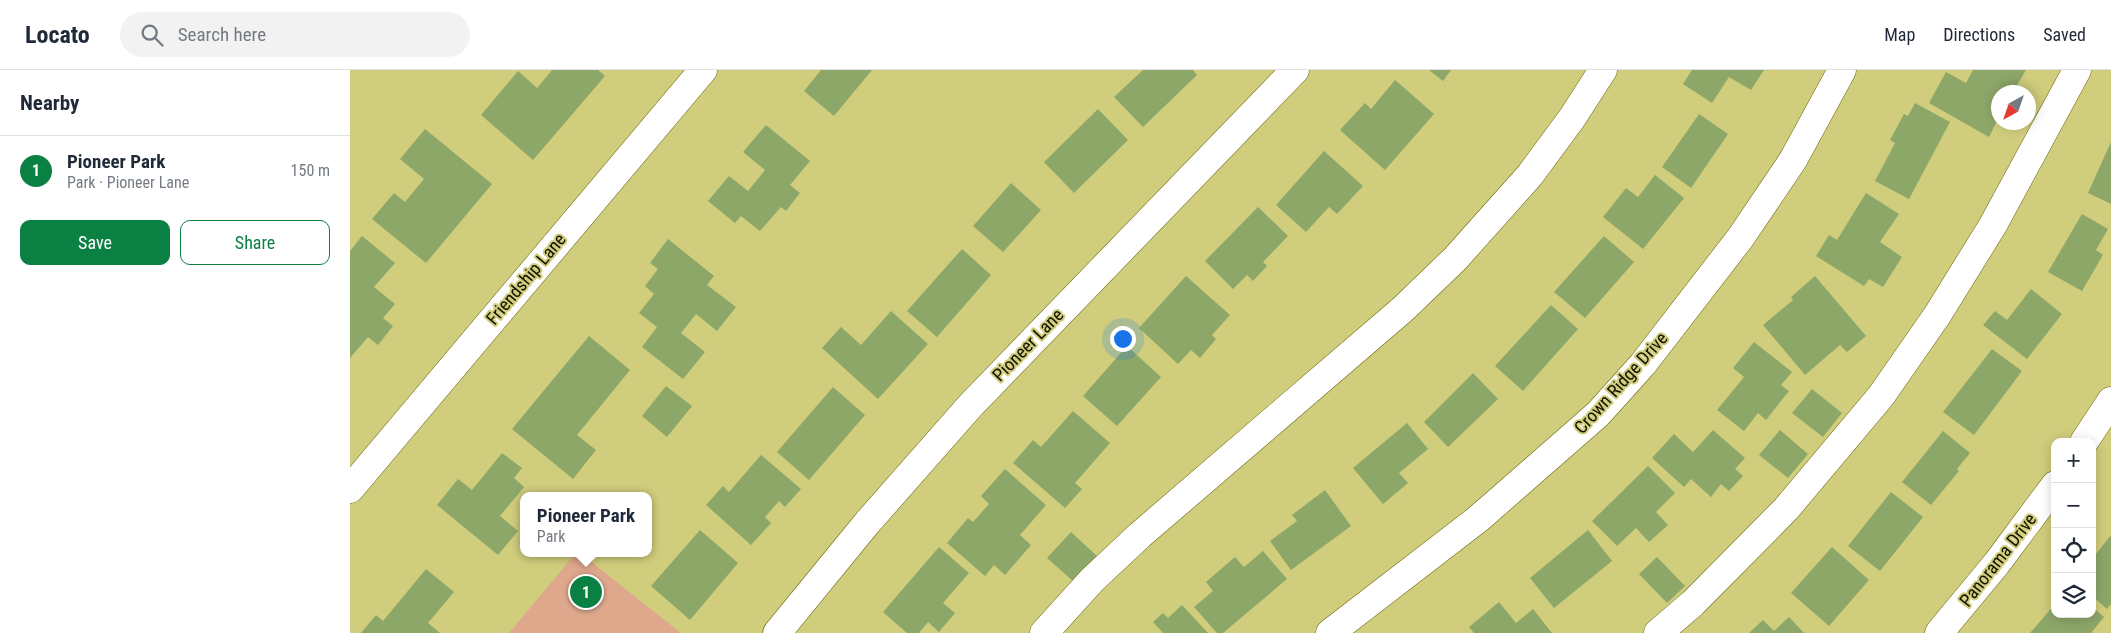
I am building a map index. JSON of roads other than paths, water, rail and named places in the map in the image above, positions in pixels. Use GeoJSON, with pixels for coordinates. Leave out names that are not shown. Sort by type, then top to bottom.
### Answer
{"type":"FeatureCollection","features":[{"type":"Feature","properties":{"kind":"street","name":"Friendship Lane"},"geometry":{"type":"LineString","coordinates":[[350,489],[703,70]]}},
{"type":"Feature","properties":{"kind":"street","name":"Pioneer Lane"},"geometry":{"type":"LineString","coordinates":[[777,633],[867,524],[970,406],[1295,70]]}},
{"type":"Feature","properties":{"kind":"street"},"geometry":{"type":"LineString","coordinates":[[1044,633],[1092,580],[1140,535],[1403,309],[1455,259],[1530,175],[1572,118],[1602,70]]}},
{"type":"Feature","properties":{"kind":"street","name":"Crown Ridge Drive"},"geometry":{"type":"LineString","coordinates":[[1330,633],[1478,518],[1598,414],[1643,364],[1741,237],[1793,160],[1842,70]]}},
{"type":"Feature","properties":{"kind":"street"},"geometry":{"type":"LineString","coordinates":[[1658,633],[1694,603],[1786,509],[1882,396],[1938,314],[1993,225],[2077,70]]}},
{"type":"Feature","properties":{"kind":"street"},"geometry":{"type":"LineString","coordinates":[[2087,438],[2111,401]]}},
{"type":"Feature","properties":{"kind":"street","name":"Panorama Drive"},"geometry":{"type":"LineString","coordinates":[[1939,633],[1997,563],[2051,490]]}},
{"type":"Feature","properties":{"kind":"place","name":"Pioneer Park"},"geometry":{"type":"Point","coordinates":[586,592]}}]}
